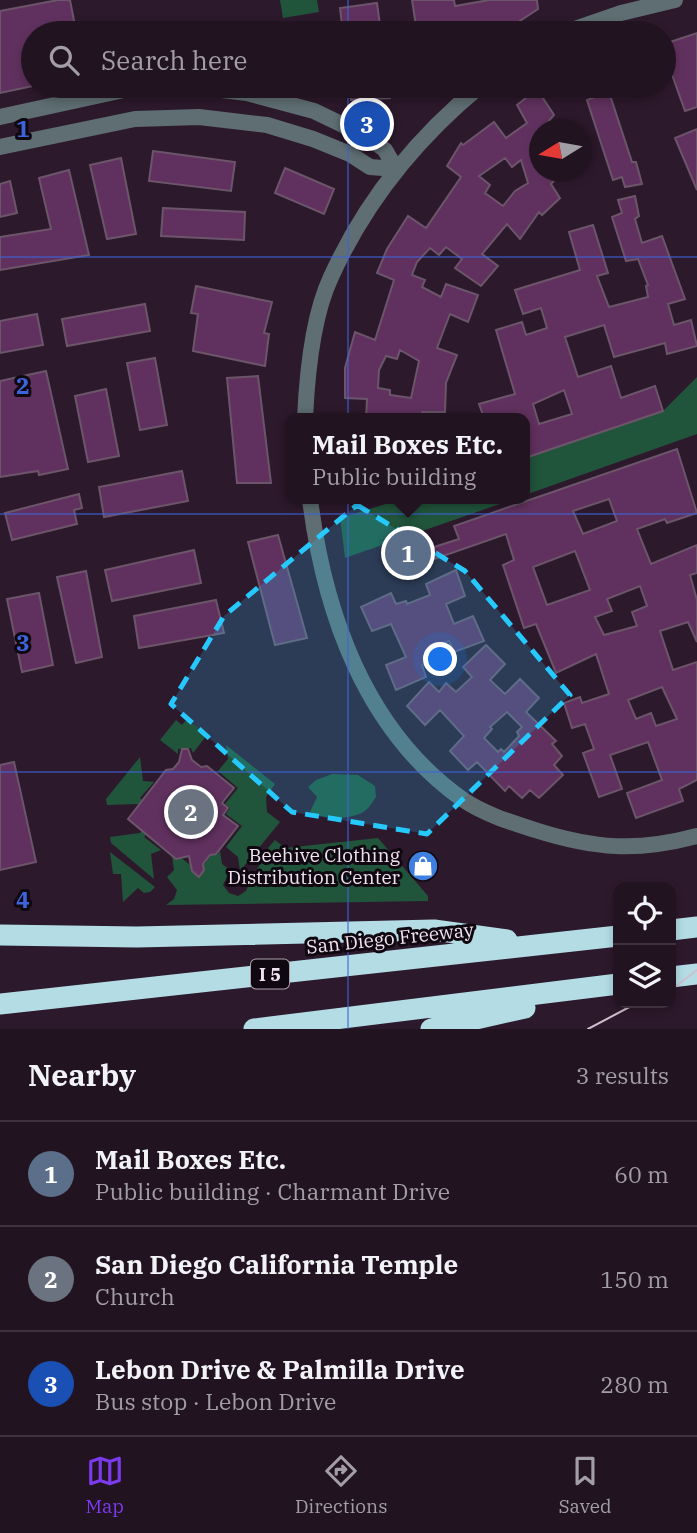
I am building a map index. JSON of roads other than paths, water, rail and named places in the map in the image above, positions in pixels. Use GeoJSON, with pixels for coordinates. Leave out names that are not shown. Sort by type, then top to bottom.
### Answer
{"type":"FeatureCollection","features":[{"type":"Feature","properties":{"kind":"highway"},"geometry":{"type":"LineString","coordinates":[[676,929],[697,927]]}},
{"type":"Feature","properties":{"kind":"highway"},"geometry":{"type":"LineString","coordinates":[[0,935],[137,937],[434,930],[541,945]]}},
{"type":"Feature","properties":{"kind":"highway","name":"San Diego Freeway"},"geometry":{"type":"LineString","coordinates":[[0,1004],[613,937]]}},
{"type":"Feature","properties":{"kind":"highway"},"geometry":{"type":"LineString","coordinates":[[676,976],[697,974]]}},
{"type":"Feature","properties":{"kind":"highway"},"geometry":{"type":"LineString","coordinates":[[254,1029],[613,987]]}},
{"type":"Feature","properties":{"kind":"highway"},"geometry":{"type":"LineString","coordinates":[[431,1029],[613,987]]}},
{"type":"Feature","properties":{"kind":"street"},"geometry":{"type":"LineString","coordinates":[[598,21],[675,0]]}},
{"type":"Feature","properties":{"kind":"street"},"geometry":{"type":"LineString","coordinates":[[0,117],[86,98]]}},
{"type":"Feature","properties":{"kind":"street"},"geometry":{"type":"LineString","coordinates":[[266,98],[314,111],[368,137],[385,149],[396,169]]}},
{"type":"Feature","properties":{"kind":"street"},"geometry":{"type":"LineString","coordinates":[[306,413],[313,345],[329,279],[396,169],[449,111],[465,98]]}},
{"type":"Feature","properties":{"kind":"street"},"geometry":{"type":"LineString","coordinates":[[0,147],[135,119],[199,117],[267,125],[313,139],[370,167],[396,169]]}},
{"type":"Feature","properties":{"kind":"street"},"geometry":{"type":"LineString","coordinates":[[311,504],[333,613],[360,679],[394,735],[434,776],[464,800],[502,819],[575,841],[615,848],[661,845],[697,836]]}},
{"type":"Feature","properties":{"kind":"tram line"},"geometry":{"type":"LineString","coordinates":[[676,986],[697,970]]}},
{"type":"Feature","properties":{"kind":"tram line"},"geometry":{"type":"LineString","coordinates":[[588,1029],[628,1008]]}},
{"type":"Feature","properties":{"kind":"place","name":"Lebon Drive & Palmilla Drive"},"geometry":{"type":"Point","coordinates":[367,124]}},
{"type":"Feature","properties":{"kind":"place","name":"Mail Boxes Etc."},"geometry":{"type":"Point","coordinates":[408,553]}},
{"type":"Feature","properties":{"kind":"place","name":"San Diego California Temple"},"geometry":{"type":"Point","coordinates":[191,812]}},
{"type":"Feature","properties":{"kind":"place","name":"Beehive Clothing Distribution Center"},"geometry":{"type":"Point","coordinates":[423,866]}}]}
